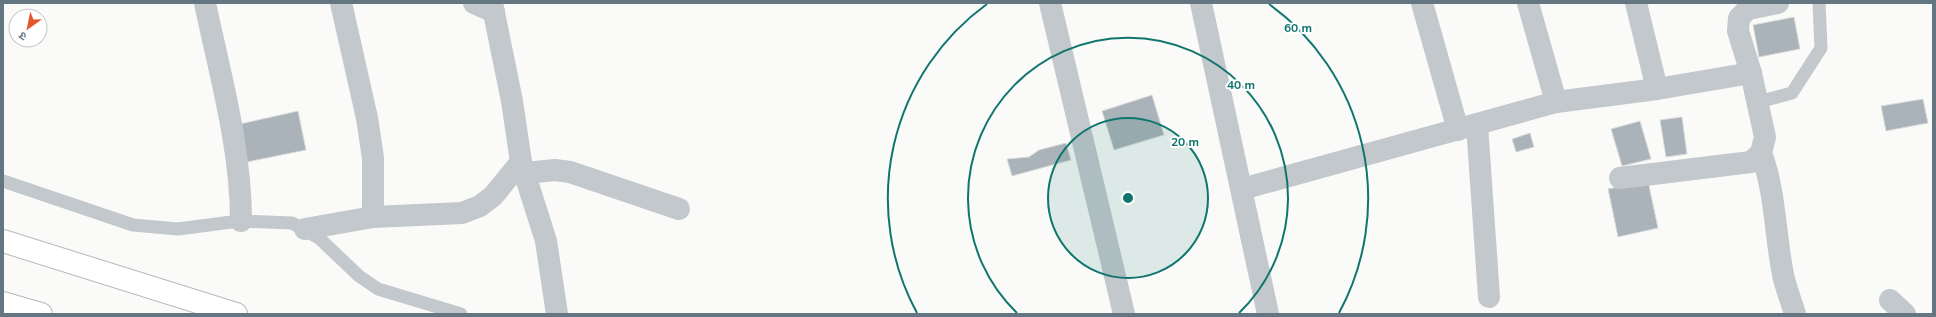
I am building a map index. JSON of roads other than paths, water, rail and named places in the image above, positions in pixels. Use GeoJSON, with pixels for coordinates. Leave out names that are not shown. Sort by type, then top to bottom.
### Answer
{"type":"FeatureCollection","features":[{"type":"Feature","properties":{"kind":"street"},"geometry":{"type":"LineString","coordinates":[[205,3],[237,160],[241,191],[241,221]]}},
{"type":"Feature","properties":{"kind":"street"},"geometry":{"type":"LineString","coordinates":[[341,3],[367,118],[373,158],[373,217]]}},
{"type":"Feature","properties":{"kind":"street"},"geometry":{"type":"LineString","coordinates":[[474,3],[493,8],[512,101],[523,168],[546,242],[557,314]]}},
{"type":"Feature","properties":{"kind":"street"},"geometry":{"type":"LineString","coordinates":[[1050,3],[1124,314]]}},
{"type":"Feature","properties":{"kind":"street"},"geometry":{"type":"LineString","coordinates":[[1200,3],[1242,189],[1268,314]]}},
{"type":"Feature","properties":{"kind":"street"},"geometry":{"type":"LineString","coordinates":[[1422,3],[1468,127],[1489,297]]}},
{"type":"Feature","properties":{"kind":"street"},"geometry":{"type":"LineString","coordinates":[[1528,3],[1556,102]]}},
{"type":"Feature","properties":{"kind":"street"},"geometry":{"type":"LineString","coordinates":[[1636,3],[1657,90]]}},
{"type":"Feature","properties":{"kind":"street"},"geometry":{"type":"LineString","coordinates":[[1620,178],[1751,162],[1761,153],[1765,137],[1751,73],[1738,31],[1739,18],[1747,6],[1778,3]]}},
{"type":"Feature","properties":{"kind":"street"},"geometry":{"type":"LineString","coordinates":[[1242,189],[1556,102],[1657,90],[1751,73]]}},
{"type":"Feature","properties":{"kind":"street"},"geometry":{"type":"LineString","coordinates":[[1761,153],[1765,163],[1773,205],[1782,271],[1795,314]]}},
{"type":"Feature","properties":{"kind":"street"},"geometry":{"type":"LineString","coordinates":[[305,229],[373,217],[462,213],[474,208],[493,196],[523,168],[570,172],[679,209]]}},
{"type":"Feature","properties":{"kind":"street"},"geometry":{"type":"LineString","coordinates":[[3,241],[236,314]]}},
{"type":"Feature","properties":{"kind":"street"},"geometry":{"type":"LineString","coordinates":[[3,302],[41,314]]}},
{"type":"Feature","properties":{"kind":"lane"},"geometry":{"type":"LineString","coordinates":[[1758,102],[1792,93],[1821,48],[1819,3]]}},
{"type":"Feature","properties":{"kind":"lane"},"geometry":{"type":"LineString","coordinates":[[3,181],[133,225],[178,229],[241,221],[292,223],[319,238],[359,276],[378,289],[461,314]]}}]}
